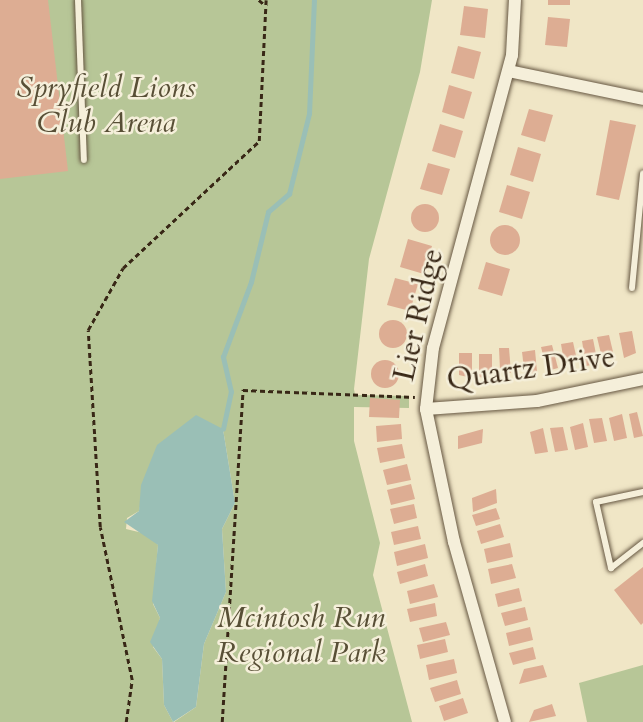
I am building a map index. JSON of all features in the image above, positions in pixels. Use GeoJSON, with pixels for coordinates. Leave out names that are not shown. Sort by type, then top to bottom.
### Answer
{"type":"FeatureCollection","features":[{"type":"Feature","properties":{"kind":"street","name":"Lier Ridge"},"geometry":{"type":"LineString","coordinates":[[505,722],[450,529],[426,409],[433,348],[509,71],[515,0]]}},
{"type":"Feature","properties":{"kind":"street"},"geometry":{"type":"LineString","coordinates":[[509,71],[643,99]]}},
{"type":"Feature","properties":{"kind":"street","name":"Quartz Drive"},"geometry":{"type":"LineString","coordinates":[[426,409],[537,401],[643,379]]}},
{"type":"Feature","properties":{"kind":"lane"},"geometry":{"type":"LineString","coordinates":[[78,0],[84,160]]}},
{"type":"Feature","properties":{"kind":"lane"},"geometry":{"type":"LineString","coordinates":[[632,288],[643,174]]}},
{"type":"Feature","properties":{"kind":"lane"},"geometry":{"type":"LineString","coordinates":[[643,492],[596,502],[611,568],[643,543]]}},
{"type":"Feature","properties":{"kind":"path"},"geometry":{"type":"LineString","coordinates":[[126,722],[132,680],[100,527],[88,330],[123,268],[175,213],[259,141],[265,2],[259,0]]}},
{"type":"Feature","properties":{"kind":"path"},"geometry":{"type":"LineString","coordinates":[[222,722],[243,390],[415,397]]}},
{"type":"Feature","properties":{"kind":"green space"},"geometry":{"type":"Polygon","coordinates":[[[0,0],[432,0],[420,72],[369,259],[354,389],[355,395],[409,396],[409,408],[354,407],[354,441],[380,543],[373,575],[412,722],[174,722],[196,707],[204,644],[226,592],[222,529],[235,503],[223,429],[148,470],[139,511],[127,518],[126,529],[151,535],[158,545],[153,604],[160,618],[153,647],[162,659],[164,705],[173,722],[0,722],[0,0]]]}},
{"type":"Feature","properties":{"kind":"green space"},"geometry":{"type":"Polygon","coordinates":[[[643,665],[643,722],[587,722],[579,683],[643,665]]]}},
{"type":"Feature","properties":{"kind":"water"},"geometry":{"type":"Polygon","coordinates":[[[196,415],[223,429],[235,503],[222,529],[226,592],[204,644],[196,707],[173,722],[164,705],[162,659],[150,642],[160,618],[152,601],[158,545],[124,522],[139,511],[141,485],[157,445],[196,415]]]}},
{"type":"Feature","properties":{"kind":"building"},"geometry":{"type":"Polygon","coordinates":[[[0,0],[48,0],[68,171],[0,179],[0,0]]]}},
{"type":"Feature","properties":{"kind":"building"},"geometry":{"type":"Polygon","coordinates":[[[548,0],[570,0],[570,5],[548,5],[548,0]]]}},
{"type":"Feature","properties":{"kind":"building"},"geometry":{"type":"Polygon","coordinates":[[[464,6],[488,9],[485,38],[460,35],[464,6]]]}},
{"type":"Feature","properties":{"kind":"building"},"geometry":{"type":"Polygon","coordinates":[[[548,17],[570,19],[567,47],[545,45],[548,17]]]}},
{"type":"Feature","properties":{"kind":"building"},"geometry":{"type":"Polygon","coordinates":[[[458,46],[481,52],[474,79],[451,73],[458,46]]]}},
{"type":"Feature","properties":{"kind":"building"},"geometry":{"type":"Polygon","coordinates":[[[449,85],[472,92],[464,119],[442,112],[449,85]]]}},
{"type":"Feature","properties":{"kind":"building"},"geometry":{"type":"Polygon","coordinates":[[[529,109],[553,115],[545,142],[521,135],[529,109]]]}},
{"type":"Feature","properties":{"kind":"building"},"geometry":{"type":"Polygon","coordinates":[[[610,120],[636,125],[619,200],[596,195],[610,120]]]}},
{"type":"Feature","properties":{"kind":"building"},"geometry":{"type":"Polygon","coordinates":[[[440,124],[463,131],[455,158],[432,151],[440,124]]]}},
{"type":"Feature","properties":{"kind":"building"},"geometry":{"type":"Polygon","coordinates":[[[518,147],[541,154],[533,182],[510,175],[518,147]]]}},
{"type":"Feature","properties":{"kind":"building"},"geometry":{"type":"Polygon","coordinates":[[[428,163],[450,169],[442,195],[420,189],[428,163]]]}},
{"type":"Feature","properties":{"kind":"building"},"geometry":{"type":"Polygon","coordinates":[[[507,185],[530,192],[522,219],[499,212],[507,185]]]}},
{"type":"Feature","properties":{"kind":"building"},"geometry":{"type":"Polygon","coordinates":[[[425,204],[435,208],[439,218],[435,228],[425,232],[415,228],[411,218],[415,208],[425,204]]]}},
{"type":"Feature","properties":{"kind":"building"},"geometry":{"type":"Polygon","coordinates":[[[505,225],[511,226],[519,234],[519,246],[511,254],[505,255],[499,254],[491,246],[490,240],[491,234],[499,226],[505,225]]]}},
{"type":"Feature","properties":{"kind":"building"},"geometry":{"type":"Polygon","coordinates":[[[408,239],[432,246],[424,274],[400,267],[408,239]]]}},
{"type":"Feature","properties":{"kind":"building"},"geometry":{"type":"Polygon","coordinates":[[[486,262],[510,269],[502,296],[478,289],[486,262]]]}},
{"type":"Feature","properties":{"kind":"building"},"geometry":{"type":"Polygon","coordinates":[[[395,278],[418,284],[410,311],[387,305],[395,278]]]}},
{"type":"Feature","properties":{"kind":"building"},"geometry":{"type":"Polygon","coordinates":[[[393,320],[403,324],[407,334],[403,344],[393,348],[383,344],[379,334],[383,324],[393,320]]]}},
{"type":"Feature","properties":{"kind":"building"},"geometry":{"type":"Polygon","coordinates":[[[632,331],[636,353],[624,358],[619,333],[632,331]]]}},
{"type":"Feature","properties":{"kind":"building"},"geometry":{"type":"Polygon","coordinates":[[[609,335],[614,356],[602,358],[597,337],[609,335]]]}},
{"type":"Feature","properties":{"kind":"building"},"geometry":{"type":"Polygon","coordinates":[[[593,339],[598,364],[586,366],[582,341],[593,339]]]}},
{"type":"Feature","properties":{"kind":"building"},"geometry":{"type":"Polygon","coordinates":[[[573,342],[577,360],[564,362],[561,344],[573,342]]]}},
{"type":"Feature","properties":{"kind":"building"},"geometry":{"type":"Polygon","coordinates":[[[552,345],[558,368],[547,371],[541,347],[552,345]]]}},
{"type":"Feature","properties":{"kind":"building"},"geometry":{"type":"Polygon","coordinates":[[[499,348],[509,348],[511,373],[500,370],[499,348]]]}},
{"type":"Feature","properties":{"kind":"building"},"geometry":{"type":"Polygon","coordinates":[[[535,350],[537,372],[525,377],[522,352],[535,350]]]}},
{"type":"Feature","properties":{"kind":"building"},"geometry":{"type":"Polygon","coordinates":[[[459,353],[472,353],[472,378],[459,375],[459,353]]]}},
{"type":"Feature","properties":{"kind":"building"},"geometry":{"type":"Polygon","coordinates":[[[479,354],[492,354],[492,379],[479,377],[479,354]]]}},
{"type":"Feature","properties":{"kind":"building"},"geometry":{"type":"Polygon","coordinates":[[[385,360],[395,364],[399,374],[395,384],[385,388],[375,384],[371,374],[375,364],[385,360]]]}},
{"type":"Feature","properties":{"kind":"building"},"geometry":{"type":"Polygon","coordinates":[[[370,398],[400,400],[399,418],[369,417],[370,398]]]}},
{"type":"Feature","properties":{"kind":"building"},"geometry":{"type":"Polygon","coordinates":[[[637,412],[643,436],[634,438],[629,414],[637,412]]]}},
{"type":"Feature","properties":{"kind":"building"},"geometry":{"type":"Polygon","coordinates":[[[622,414],[627,438],[614,441],[609,418],[622,414]]]}},
{"type":"Feature","properties":{"kind":"building"},"geometry":{"type":"Polygon","coordinates":[[[602,418],[607,441],[594,443],[589,419],[602,418]]]}},
{"type":"Feature","properties":{"kind":"building"},"geometry":{"type":"Polygon","coordinates":[[[583,423],[588,447],[575,450],[570,427],[583,423]]]}},
{"type":"Feature","properties":{"kind":"building"},"geometry":{"type":"Polygon","coordinates":[[[401,424],[402,439],[377,442],[376,426],[401,424]]]}},
{"type":"Feature","properties":{"kind":"building"},"geometry":{"type":"Polygon","coordinates":[[[563,427],[568,450],[555,452],[550,428],[563,427]]]}},
{"type":"Feature","properties":{"kind":"building"},"geometry":{"type":"Polygon","coordinates":[[[543,428],[548,452],[535,454],[530,432],[543,428]]]}},
{"type":"Feature","properties":{"kind":"building"},"geometry":{"type":"Polygon","coordinates":[[[483,429],[482,443],[458,449],[458,436],[483,429]]]}},
{"type":"Feature","properties":{"kind":"building"},"geometry":{"type":"Polygon","coordinates":[[[402,444],[405,458],[380,463],[377,448],[402,444]]]}},
{"type":"Feature","properties":{"kind":"building"},"geometry":{"type":"Polygon","coordinates":[[[407,464],[411,480],[387,485],[383,470],[407,464]]]}},
{"type":"Feature","properties":{"kind":"building"},"geometry":{"type":"Polygon","coordinates":[[[411,484],[415,499],[391,505],[387,490],[411,484]]]}},
{"type":"Feature","properties":{"kind":"building"},"geometry":{"type":"Polygon","coordinates":[[[496,489],[497,503],[473,512],[472,498],[496,489]]]}},
{"type":"Feature","properties":{"kind":"building"},"geometry":{"type":"Polygon","coordinates":[[[414,504],[417,518],[394,524],[390,509],[414,504]]]}},
{"type":"Feature","properties":{"kind":"building"},"geometry":{"type":"Polygon","coordinates":[[[496,508],[500,519],[476,526],[472,515],[496,508]]]}},
{"type":"Feature","properties":{"kind":"building"},"geometry":{"type":"Polygon","coordinates":[[[500,524],[504,537],[481,544],[477,531],[500,524]]]}},
{"type":"Feature","properties":{"kind":"building"},"geometry":{"type":"Polygon","coordinates":[[[418,526],[421,539],[394,545],[391,532],[418,526]]]}},
{"type":"Feature","properties":{"kind":"building"},"geometry":{"type":"Polygon","coordinates":[[[510,543],[513,557],[487,563],[484,549],[510,543]]]}},
{"type":"Feature","properties":{"kind":"building"},"geometry":{"type":"Polygon","coordinates":[[[425,544],[428,558],[397,566],[394,552],[425,544]]]}},
{"type":"Feature","properties":{"kind":"building"},"geometry":{"type":"Polygon","coordinates":[[[425,564],[428,576],[400,584],[397,572],[425,564]]]}},
{"type":"Feature","properties":{"kind":"building"},"geometry":{"type":"Polygon","coordinates":[[[512,564],[516,578],[491,584],[488,569],[512,564]]]}},
{"type":"Feature","properties":{"kind":"building"},"geometry":{"type":"Polygon","coordinates":[[[643,567],[643,623],[641,625],[614,590],[643,567]]]}},
{"type":"Feature","properties":{"kind":"building"},"geometry":{"type":"Polygon","coordinates":[[[434,584],[438,597],[410,604],[407,591],[434,584]]]}},
{"type":"Feature","properties":{"kind":"building"},"geometry":{"type":"Polygon","coordinates":[[[519,588],[522,601],[498,607],[495,594],[519,588]]]}},
{"type":"Feature","properties":{"kind":"building"},"geometry":{"type":"Polygon","coordinates":[[[435,603],[437,616],[410,622],[407,609],[435,603]]]}},
{"type":"Feature","properties":{"kind":"building"},"geometry":{"type":"Polygon","coordinates":[[[525,607],[528,620],[505,626],[501,613],[525,607]]]}},
{"type":"Feature","properties":{"kind":"building"},"geometry":{"type":"Polygon","coordinates":[[[446,622],[450,635],[423,642],[419,628],[446,622]]]}},
{"type":"Feature","properties":{"kind":"building"},"geometry":{"type":"Polygon","coordinates":[[[530,627],[533,640],[509,646],[506,633],[530,627]]]}},
{"type":"Feature","properties":{"kind":"building"},"geometry":{"type":"Polygon","coordinates":[[[445,639],[448,652],[420,659],[417,645],[445,639]]]}},
{"type":"Feature","properties":{"kind":"building"},"geometry":{"type":"Polygon","coordinates":[[[533,647],[536,659],[513,665],[509,653],[533,647]]]}},
{"type":"Feature","properties":{"kind":"building"},"geometry":{"type":"Polygon","coordinates":[[[454,659],[457,673],[429,680],[426,665],[454,659]]]}},
{"type":"Feature","properties":{"kind":"building"},"geometry":{"type":"Polygon","coordinates":[[[543,665],[547,677],[519,684],[524,669],[543,665]]]}},
{"type":"Feature","properties":{"kind":"building"},"geometry":{"type":"Polygon","coordinates":[[[457,680],[461,694],[435,702],[430,688],[457,680]]]}},
{"type":"Feature","properties":{"kind":"building"},"geometry":{"type":"Polygon","coordinates":[[[463,698],[468,713],[444,721],[439,706],[463,698]]]}},
{"type":"Feature","properties":{"kind":"building"},"geometry":{"type":"Polygon","coordinates":[[[552,704],[556,716],[529,722],[534,710],[552,704]]]}},
{"type":"Feature","properties":{"kind":"waterway"},"geometry":{"type":"LineString","coordinates":[[223,429],[231,392],[223,357],[251,282],[268,212],[289,194],[309,114],[314,0]]}},
{"type":"Feature","properties":{"kind":"park label","name":"Spryfield Lions Club Arena"},"geometry":{"type":"Point","coordinates":[106,105]}},
{"type":"Feature","properties":{"kind":"park label","name":"Mcintosh Run Regional Park"},"geometry":{"type":"Point","coordinates":[301,635]}}]}
